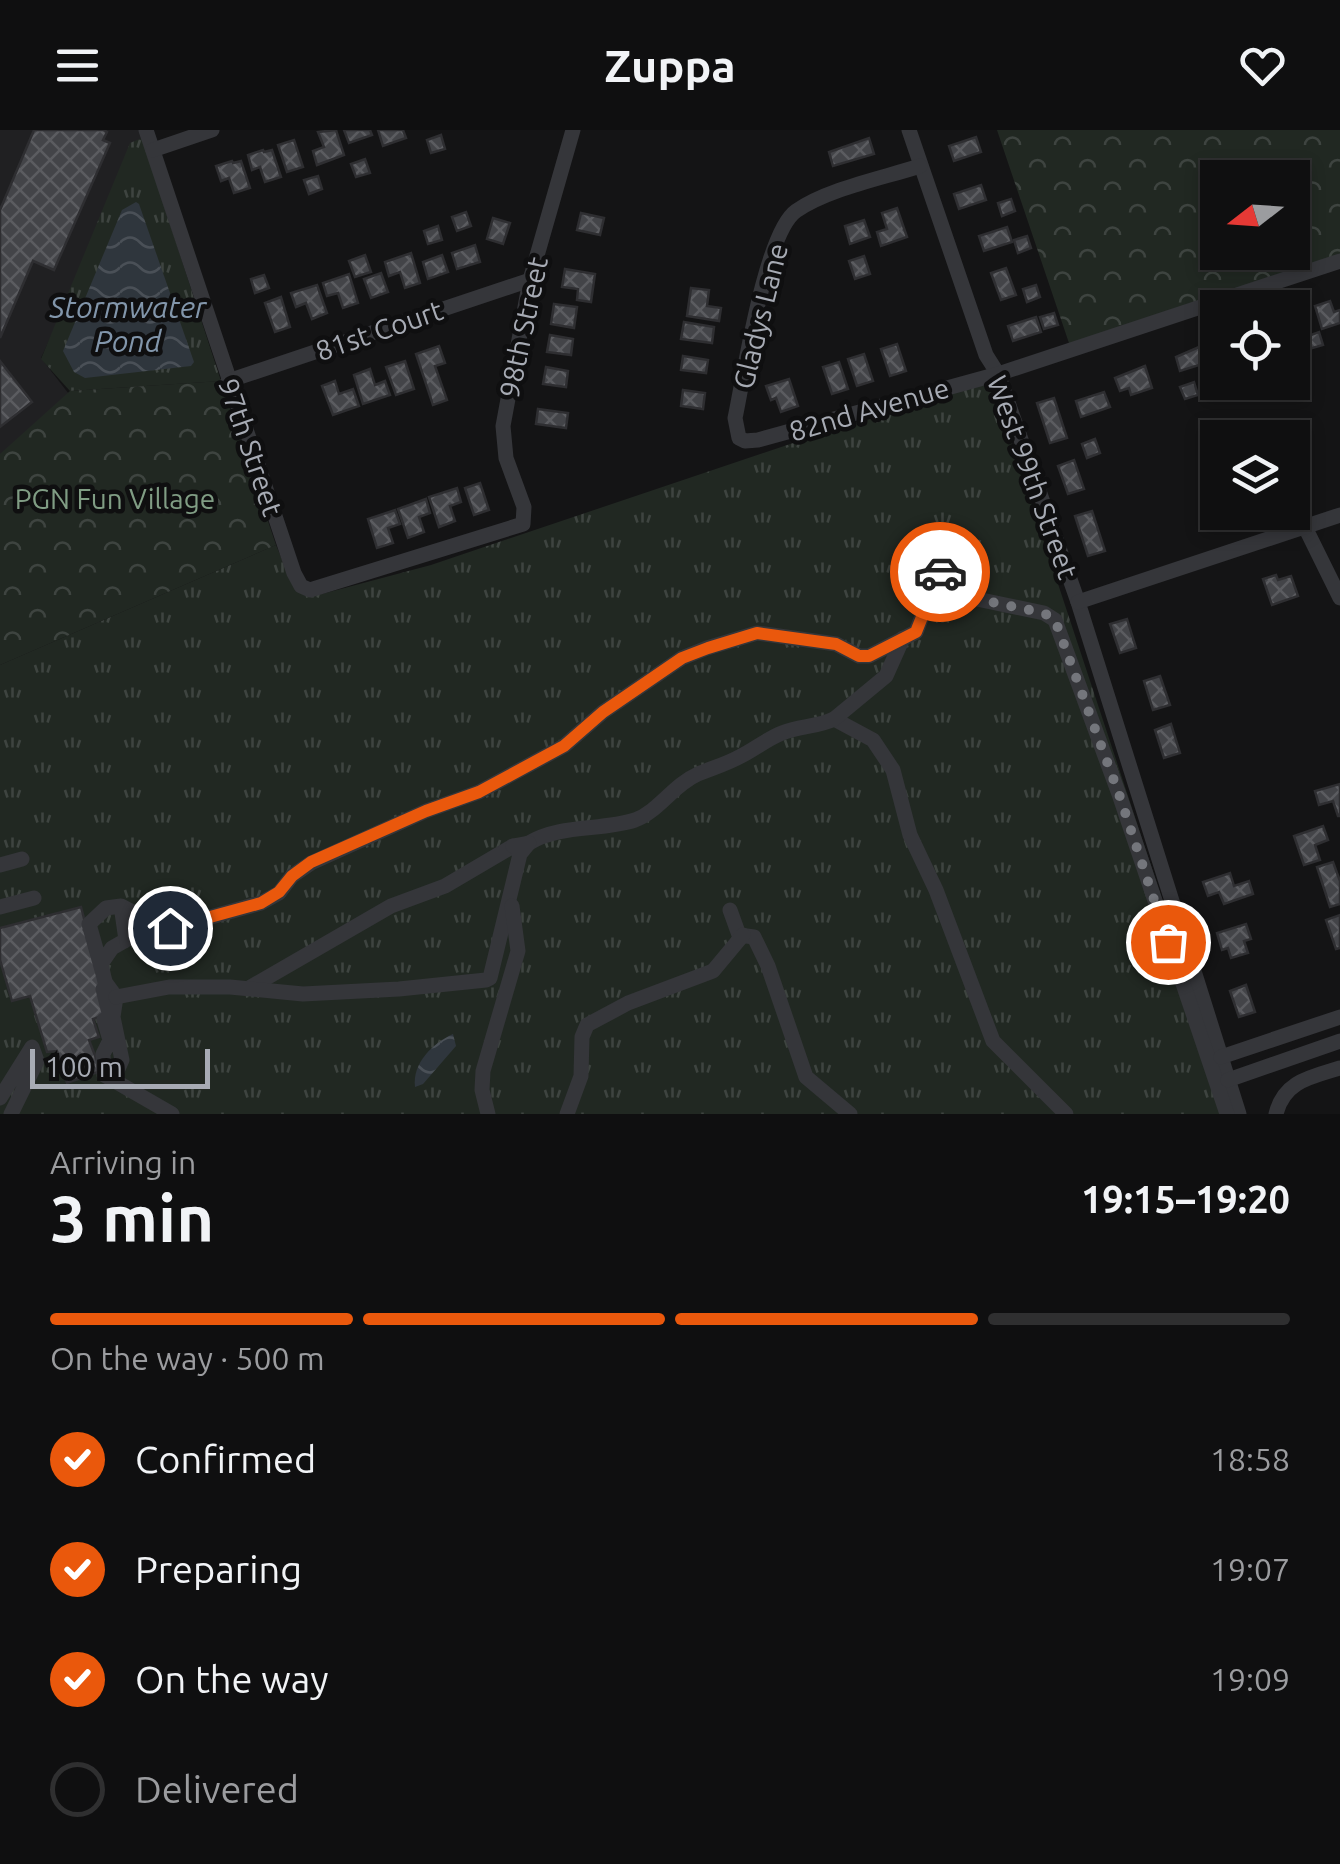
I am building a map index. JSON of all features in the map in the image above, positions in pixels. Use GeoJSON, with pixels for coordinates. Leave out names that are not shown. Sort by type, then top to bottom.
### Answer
{"type":"FeatureCollection","features":[{"type":"Feature","properties":{"kind":"street","name":"97th Street"},"geometry":{"type":"LineString","coordinates":[[146,130],[294,572],[306,589]]}},
{"type":"Feature","properties":{"kind":"street"},"geometry":{"type":"LineString","coordinates":[[153,150],[212,130]]}},
{"type":"Feature","properties":{"kind":"street","name":"98th Street"},"geometry":{"type":"LineString","coordinates":[[306,589],[322,589],[523,524],[524,507],[506,458],[503,426],[530,280],[573,130]]}},
{"type":"Feature","properties":{"kind":"street","name":"West 99th Street"},"geometry":{"type":"LineString","coordinates":[[908,130],[1078,602],[1239,1114]]}},
{"type":"Feature","properties":{"kind":"street","name":"Gladys Lane"},"geometry":{"type":"LineString","coordinates":[[740,438],[734,418],[772,251],[786,220],[814,201],[920,166]]}},
{"type":"Feature","properties":{"kind":"street","name":"82nd Avenue"},"geometry":{"type":"LineString","coordinates":[[740,438],[758,440],[998,374],[1340,261]]}},
{"type":"Feature","properties":{"kind":"street","name":"81st Court"},"geometry":{"type":"LineString","coordinates":[[228,381],[530,280]]}},
{"type":"Feature","properties":{"kind":"street"},"geometry":{"type":"LineString","coordinates":[[1310,525],[1340,515]]}},
{"type":"Feature","properties":{"kind":"street"},"geometry":{"type":"LineString","coordinates":[[1078,602],[1296,530]]}},
{"type":"Feature","properties":{"kind":"street"},"geometry":{"type":"LineString","coordinates":[[1306,530],[1340,598]]}},
{"type":"Feature","properties":{"kind":"street"},"geometry":{"type":"LineString","coordinates":[[172,1114],[104,1076],[103,1054],[110,1040],[104,1020],[110,1017],[89,924],[106,908],[121,906],[140,916],[146,935],[261,903],[311,862],[479,792],[564,746],[603,712],[682,658],[757,633],[836,644],[859,656],[869,656],[916,632],[937,576],[952,567],[972,598],[1044,613],[1055,620],[1126,814],[1227,1114]]}},
{"type":"Feature","properties":{"kind":"street"},"geometry":{"type":"LineString","coordinates":[[835,723],[886,676],[903,637]]}},
{"type":"Feature","properties":{"kind":"street"},"geometry":{"type":"LineString","coordinates":[[248,989],[391,906],[445,886],[552,833],[590,830],[633,820],[650,812],[675,788],[695,776],[720,767],[778,735],[803,725],[835,723],[873,740],[893,770],[910,834],[936,890],[994,1041],[1066,1114]]}},
{"type":"Feature","properties":{"kind":"street"},"geometry":{"type":"LineString","coordinates":[[116,997],[170,987],[304,994],[486,980],[490,978],[521,848]]}},
{"type":"Feature","properties":{"kind":"street"},"geometry":{"type":"LineString","coordinates":[[0,865],[22,859]]}},
{"type":"Feature","properties":{"kind":"street"},"geometry":{"type":"LineString","coordinates":[[0,908],[34,898]]}},
{"type":"Feature","properties":{"kind":"street"},"geometry":{"type":"LineString","coordinates":[[488,1114],[482,1090],[483,1072],[518,951],[511,898]]}},
{"type":"Feature","properties":{"kind":"street"},"geometry":{"type":"LineString","coordinates":[[113,1080],[122,1060],[113,1017],[116,997],[105,982],[102,964],[112,948],[126,940],[121,906]]}},
{"type":"Feature","properties":{"kind":"street"},"geometry":{"type":"LineString","coordinates":[[730,910],[740,935],[754,937],[768,966],[806,1077],[850,1114]]}},
{"type":"Feature","properties":{"kind":"street"},"geometry":{"type":"LineString","coordinates":[[567,1114],[581,1076],[582,1038],[587,1026],[628,1004],[713,972],[744,936]]}},
{"type":"Feature","properties":{"kind":"street"},"geometry":{"type":"LineString","coordinates":[[1220,1056],[1340,1017]]}},
{"type":"Feature","properties":{"kind":"street"},"geometry":{"type":"LineString","coordinates":[[1228,1080],[1340,1042]]}},
{"type":"Feature","properties":{"kind":"street"},"geometry":{"type":"LineString","coordinates":[[0,1098],[32,1047],[37,1061],[11,1114]]}},
{"type":"Feature","properties":{"kind":"street"},"geometry":{"type":"LineString","coordinates":[[1278,1107],[1293,1084],[1340,1068]]}},
{"type":"Feature","properties":{"kind":"shaded area"},"geometry":{"type":"Polygon","coordinates":[[[0,130],[139,130],[142,138],[41,358],[72,398],[0,456],[0,130]]]}},
{"type":"Feature","properties":{"kind":"green space"},"geometry":{"type":"Polygon","coordinates":[[[997,130],[1340,130],[1340,256],[1310,266],[1310,160],[1200,160],[1200,270],[1298,270],[1238,290],[1200,290],[1200,303],[1070,346],[997,130]]]}},
{"type":"Feature","properties":{"kind":"green space"},"geometry":{"type":"Polygon","coordinates":[[[142,138],[221,381],[70,391],[41,359],[130,143],[142,138]]]}},
{"type":"Feature","properties":{"kind":"green space","name":"PGN Fun Village"},"geometry":{"type":"Polygon","coordinates":[[[221,381],[276,545],[0,665],[0,454],[70,391],[221,381]]]}},
{"type":"Feature","properties":{"kind":"green space"},"geometry":{"type":"Polygon","coordinates":[[[968,384],[992,384],[1233,1114],[0,1114],[0,665],[276,545],[290,579],[312,595],[322,594],[431,565],[968,384]]]}},
{"type":"Feature","properties":{"kind":"water","name":"Stormwater Pond"},"geometry":{"type":"Polygon","coordinates":[[[136,202],[194,362],[191,366],[85,378],[74,372],[63,351],[122,210],[136,202]]]}},
{"type":"Feature","properties":{"kind":"water"},"geometry":{"type":"Polygon","coordinates":[[[453,1034],[456,1046],[423,1084],[415,1087],[417,1070],[425,1055],[453,1034]]]}},
{"type":"Feature","properties":{"kind":"building"},"geometry":{"type":"Polygon","coordinates":[[[34,130],[104,130],[107,132],[103,140],[110,143],[54,270],[33,261],[0,338],[0,210],[34,130]]]}},
{"type":"Feature","properties":{"kind":"building"},"geometry":{"type":"Polygon","coordinates":[[[336,130],[344,155],[317,165],[313,151],[324,147],[318,132],[336,130]]]}},
{"type":"Feature","properties":{"kind":"building"},"geometry":{"type":"Polygon","coordinates":[[[344,130],[370,130],[372,135],[349,143],[344,130]]]}},
{"type":"Feature","properties":{"kind":"building"},"geometry":{"type":"Polygon","coordinates":[[[378,130],[403,130],[406,138],[383,146],[378,130]]]}},
{"type":"Feature","properties":{"kind":"building"},"geometry":{"type":"Polygon","coordinates":[[[441,135],[445,149],[431,153],[427,140],[441,135]]]}},
{"type":"Feature","properties":{"kind":"building"},"geometry":{"type":"Polygon","coordinates":[[[976,137],[981,152],[954,161],[949,146],[976,137]]]}},
{"type":"Feature","properties":{"kind":"building"},"geometry":{"type":"Polygon","coordinates":[[[869,138],[874,154],[833,166],[829,152],[869,138]]]}},
{"type":"Feature","properties":{"kind":"building"},"geometry":{"type":"Polygon","coordinates":[[[294,140],[303,167],[287,172],[278,145],[294,140]]]}},
{"type":"Feature","properties":{"kind":"building"},"geometry":{"type":"Polygon","coordinates":[[[272,150],[281,177],[265,182],[260,167],[252,170],[248,155],[272,150]]]}},
{"type":"Feature","properties":{"kind":"building"},"geometry":{"type":"Polygon","coordinates":[[[365,159],[370,173],[356,177],[351,164],[365,159]]]}},
{"type":"Feature","properties":{"kind":"building"},"geometry":{"type":"Polygon","coordinates":[[[241,161],[250,188],[234,193],[229,178],[221,181],[216,166],[241,161]]]}},
{"type":"Feature","properties":{"kind":"building"},"geometry":{"type":"Polygon","coordinates":[[[318,176],[322,189],[309,194],[304,180],[318,176]]]}},
{"type":"Feature","properties":{"kind":"building"},"geometry":{"type":"Polygon","coordinates":[[[981,185],[986,200],[959,209],[954,194],[981,185]]]}},
{"type":"Feature","properties":{"kind":"building"},"geometry":{"type":"Polygon","coordinates":[[[1011,199],[1015,211],[1002,216],[998,203],[1011,199]]]}},
{"type":"Feature","properties":{"kind":"building"},"geometry":{"type":"Polygon","coordinates":[[[897,208],[907,237],[881,246],[877,232],[887,229],[882,213],[897,208]]]}},
{"type":"Feature","properties":{"kind":"building"},"geometry":{"type":"Polygon","coordinates":[[[466,212],[471,226],[457,231],[452,217],[466,212]]]}},
{"type":"Feature","properties":{"kind":"building"},"geometry":{"type":"Polygon","coordinates":[[[581,213],[604,218],[600,235],[577,230],[581,213]]]}},
{"type":"Feature","properties":{"kind":"building"},"geometry":{"type":"Polygon","coordinates":[[[493,218],[510,223],[503,244],[487,239],[493,218]]]}},
{"type":"Feature","properties":{"kind":"building"},"geometry":{"type":"Polygon","coordinates":[[[864,220],[870,237],[850,244],[845,226],[864,220]]]}},
{"type":"Feature","properties":{"kind":"building"},"geometry":{"type":"Polygon","coordinates":[[[438,226],[442,240],[428,244],[424,231],[438,226]]]}},
{"type":"Feature","properties":{"kind":"building"},"geometry":{"type":"Polygon","coordinates":[[[1007,227],[1012,242],[984,251],[979,236],[1007,227]]]}},
{"type":"Feature","properties":{"kind":"building"},"geometry":{"type":"Polygon","coordinates":[[[1027,236],[1031,248],[1018,253],[1014,240],[1027,236]]]}},
{"type":"Feature","properties":{"kind":"building"},"geometry":{"type":"Polygon","coordinates":[[[475,245],[480,262],[457,269],[452,253],[475,245]]]}},
{"type":"Feature","properties":{"kind":"building"},"geometry":{"type":"Polygon","coordinates":[[[411,253],[420,283],[405,288],[400,272],[389,276],[385,262],[411,253]]]}},
{"type":"Feature","properties":{"kind":"building"},"geometry":{"type":"Polygon","coordinates":[[[365,255],[371,272],[355,277],[349,261],[365,255]]]}},
{"type":"Feature","properties":{"kind":"building"},"geometry":{"type":"Polygon","coordinates":[[[442,255],[448,272],[428,279],[423,262],[442,255]]]}},
{"type":"Feature","properties":{"kind":"building"},"geometry":{"type":"Polygon","coordinates":[[[864,256],[870,274],[855,279],[849,261],[864,256]]]}},
{"type":"Feature","properties":{"kind":"building"},"geometry":{"type":"Polygon","coordinates":[[[1006,268],[1016,295],[1001,300],[991,273],[1006,268]]]}},
{"type":"Feature","properties":{"kind":"building"},"geometry":{"type":"Polygon","coordinates":[[[565,269],[595,274],[591,302],[577,300],[578,289],[562,287],[565,269]]]}},
{"type":"Feature","properties":{"kind":"building"},"geometry":{"type":"Polygon","coordinates":[[[381,273],[388,292],[371,298],[364,279],[381,273]]]}},
{"type":"Feature","properties":{"kind":"building"},"geometry":{"type":"Polygon","coordinates":[[[349,274],[358,303],[343,308],[338,293],[327,296],[323,283],[349,274]]]}},
{"type":"Feature","properties":{"kind":"building"},"geometry":{"type":"Polygon","coordinates":[[[264,275],[269,288],[255,293],[251,279],[264,275]]]}},
{"type":"Feature","properties":{"kind":"building"},"geometry":{"type":"Polygon","coordinates":[[[317,285],[327,313],[312,319],[306,303],[296,307],[291,293],[317,285]]]}},
{"type":"Feature","properties":{"kind":"building"},"geometry":{"type":"Polygon","coordinates":[[[1036,285],[1040,297],[1027,302],[1023,289],[1036,285]]]}},
{"type":"Feature","properties":{"kind":"building"},"geometry":{"type":"Polygon","coordinates":[[[691,288],[709,290],[707,306],[721,308],[719,321],[687,316],[691,288]]]}},
{"type":"Feature","properties":{"kind":"building"},"geometry":{"type":"Polygon","coordinates":[[[281,297],[290,327],[275,332],[265,303],[281,297]]]}},
{"type":"Feature","properties":{"kind":"building"},"geometry":{"type":"Polygon","coordinates":[[[1330,301],[1334,312],[1340,310],[1340,323],[1322,329],[1315,306],[1330,301]]]}},
{"type":"Feature","properties":{"kind":"building"},"geometry":{"type":"Polygon","coordinates":[[[554,304],[577,307],[574,328],[551,324],[554,304]]]}},
{"type":"Feature","properties":{"kind":"building"},"geometry":{"type":"Polygon","coordinates":[[[1054,313],[1058,325],[1044,329],[1040,317],[1054,313]]]}},
{"type":"Feature","properties":{"kind":"building"},"geometry":{"type":"Polygon","coordinates":[[[1036,317],[1041,332],[1013,341],[1008,326],[1036,317]]]}},
{"type":"Feature","properties":{"kind":"building"},"geometry":{"type":"Polygon","coordinates":[[[684,322],[714,327],[712,343],[681,339],[684,322]]]}},
{"type":"Feature","properties":{"kind":"building"},"geometry":{"type":"Polygon","coordinates":[[[1319,332],[1323,345],[1310,349],[1310,335],[1319,332]]]}},
{"type":"Feature","properties":{"kind":"building"},"geometry":{"type":"Polygon","coordinates":[[[550,335],[573,339],[571,355],[547,352],[550,335]]]}},
{"type":"Feature","properties":{"kind":"building"},"geometry":{"type":"Polygon","coordinates":[[[897,344],[906,371],[890,376],[881,349],[897,344]]]}},
{"type":"Feature","properties":{"kind":"building"},"geometry":{"type":"Polygon","coordinates":[[[439,346],[445,363],[435,366],[447,400],[433,405],[416,354],[439,346]]]}},
{"type":"Feature","properties":{"kind":"building"},"geometry":{"type":"Polygon","coordinates":[[[1200,347],[1200,365],[1180,371],[1176,357],[1200,347]]]}},
{"type":"Feature","properties":{"kind":"building"},"geometry":{"type":"Polygon","coordinates":[[[864,354],[873,381],[857,386],[848,359],[864,354]]]}},
{"type":"Feature","properties":{"kind":"building"},"geometry":{"type":"Polygon","coordinates":[[[683,356],[708,360],[706,373],[681,370],[683,356]]]}},
{"type":"Feature","properties":{"kind":"building"},"geometry":{"type":"Polygon","coordinates":[[[0,361],[32,402],[0,427],[0,361]]]}},
{"type":"Feature","properties":{"kind":"building"},"geometry":{"type":"Polygon","coordinates":[[[405,361],[414,389],[396,395],[386,367],[405,361]]]}},
{"type":"Feature","properties":{"kind":"building"},"geometry":{"type":"Polygon","coordinates":[[[839,362],[848,389],[832,394],[823,367],[839,362]]]}},
{"type":"Feature","properties":{"kind":"building"},"geometry":{"type":"Polygon","coordinates":[[[1145,366],[1152,388],[1131,395],[1129,388],[1120,391],[1115,378],[1145,366]]]}},
{"type":"Feature","properties":{"kind":"building"},"geometry":{"type":"Polygon","coordinates":[[[546,367],[568,371],[566,387],[543,384],[546,367]]]}},
{"type":"Feature","properties":{"kind":"building"},"geometry":{"type":"Polygon","coordinates":[[[370,369],[375,385],[385,381],[390,395],[363,404],[354,375],[370,369]]]}},
{"type":"Feature","properties":{"kind":"building"},"geometry":{"type":"Polygon","coordinates":[[[789,379],[798,406],[781,412],[766,386],[789,379]]]}},
{"type":"Feature","properties":{"kind":"building"},"geometry":{"type":"Polygon","coordinates":[[[335,381],[339,394],[353,389],[359,406],[333,415],[322,386],[335,381]]]}},
{"type":"Feature","properties":{"kind":"building"},"geometry":{"type":"Polygon","coordinates":[[[1194,382],[1198,395],[1185,399],[1180,387],[1194,382]]]}},
{"type":"Feature","properties":{"kind":"building"},"geometry":{"type":"Polygon","coordinates":[[[683,390],[705,393],[703,409],[681,406],[683,390]]]}},
{"type":"Feature","properties":{"kind":"building"},"geometry":{"type":"Polygon","coordinates":[[[1104,392],[1110,407],[1081,417],[1076,401],[1104,392]]]}},
{"type":"Feature","properties":{"kind":"building"},"geometry":{"type":"Polygon","coordinates":[[[1054,398],[1067,438],[1050,443],[1037,403],[1054,398]]]}},
{"type":"Feature","properties":{"kind":"building"},"geometry":{"type":"Polygon","coordinates":[[[538,409],[568,413],[566,428],[536,424],[538,409]]]}},
{"type":"Feature","properties":{"kind":"building"},"geometry":{"type":"Polygon","coordinates":[[[1095,439],[1100,453],[1087,458],[1082,444],[1095,439]]]}},
{"type":"Feature","properties":{"kind":"building"},"geometry":{"type":"Polygon","coordinates":[[[1074,460],[1084,489],[1068,494],[1058,466],[1074,460]]]}},
{"type":"Feature","properties":{"kind":"building"},"geometry":{"type":"Polygon","coordinates":[[[480,483],[489,510],[474,515],[465,488],[480,483]]]}},
{"type":"Feature","properties":{"kind":"building"},"geometry":{"type":"Polygon","coordinates":[[[457,488],[461,502],[450,506],[455,521],[439,527],[429,497],[457,488]]]}},
{"type":"Feature","properties":{"kind":"building"},"geometry":{"type":"Polygon","coordinates":[[[426,499],[430,513],[419,517],[424,532],[408,538],[398,509],[426,499]]]}},
{"type":"Feature","properties":{"kind":"building"},"geometry":{"type":"Polygon","coordinates":[[[395,510],[400,524],[388,528],[393,543],[377,548],[368,519],[395,510]]]}},
{"type":"Feature","properties":{"kind":"building"},"geometry":{"type":"Polygon","coordinates":[[[1092,511],[1105,551],[1088,556],[1075,516],[1092,511]]]}},
{"type":"Feature","properties":{"kind":"building"},"geometry":{"type":"Polygon","coordinates":[[[1276,575],[1278,580],[1291,576],[1298,596],[1272,605],[1263,579],[1276,575]]]}},
{"type":"Feature","properties":{"kind":"building"},"geometry":{"type":"Polygon","coordinates":[[[1127,619],[1136,648],[1120,653],[1110,624],[1127,619]]]}},
{"type":"Feature","properties":{"kind":"building"},"geometry":{"type":"Polygon","coordinates":[[[1160,676],[1170,705],[1153,710],[1144,681],[1160,676]]]}},
{"type":"Feature","properties":{"kind":"building"},"geometry":{"type":"Polygon","coordinates":[[[1171,724],[1180,753],[1164,758],[1155,730],[1171,724]]]}},
{"type":"Feature","properties":{"kind":"building"},"geometry":{"type":"Polygon","coordinates":[[[1340,784],[1338,816],[1333,801],[1319,805],[1315,791],[1340,784]]]}},
{"type":"Feature","properties":{"kind":"building"},"geometry":{"type":"Polygon","coordinates":[[[1323,826],[1328,840],[1315,845],[1320,860],[1304,865],[1294,836],[1323,826]]]}},
{"type":"Feature","properties":{"kind":"building"},"geometry":{"type":"Polygon","coordinates":[[[1333,862],[1340,881],[1340,904],[1330,907],[1317,867],[1333,862]]]}},
{"type":"Feature","properties":{"kind":"building"},"geometry":{"type":"Polygon","coordinates":[[[1230,873],[1234,886],[1249,881],[1253,894],[1224,904],[1219,892],[1208,896],[1203,882],[1230,873]]]}},
{"type":"Feature","properties":{"kind":"building"},"geometry":{"type":"Polygon","coordinates":[[[81,907],[109,1014],[93,1019],[99,1037],[89,1040],[101,1071],[67,1083],[57,1051],[47,1052],[30,996],[12,1001],[0,960],[0,928],[81,907]]]}},
{"type":"Feature","properties":{"kind":"building"},"geometry":{"type":"Polygon","coordinates":[[[1340,915],[1340,948],[1336,949],[1326,920],[1340,915]]]}},
{"type":"Feature","properties":{"kind":"building"},"geometry":{"type":"Polygon","coordinates":[[[1246,924],[1251,939],[1244,941],[1248,953],[1231,958],[1228,948],[1222,950],[1217,933],[1246,924]]]}},
{"type":"Feature","properties":{"kind":"building"},"geometry":{"type":"Polygon","coordinates":[[[1246,985],[1255,1012],[1239,1017],[1230,991],[1246,985]]]}},
{"type":"Feature","properties":{"kind":"way so far"},"geometry":{"type":"LineString","coordinates":[[940,572],[952,567],[972,598],[1044,613],[1055,620],[1168,942]]}},
{"type":"Feature","properties":{"kind":"route"},"geometry":{"type":"LineString","coordinates":[[170,928],[261,903],[311,862],[479,792],[564,746],[603,712],[682,658],[757,633],[836,644],[859,656],[869,656],[916,632],[940,572]]}}]}
